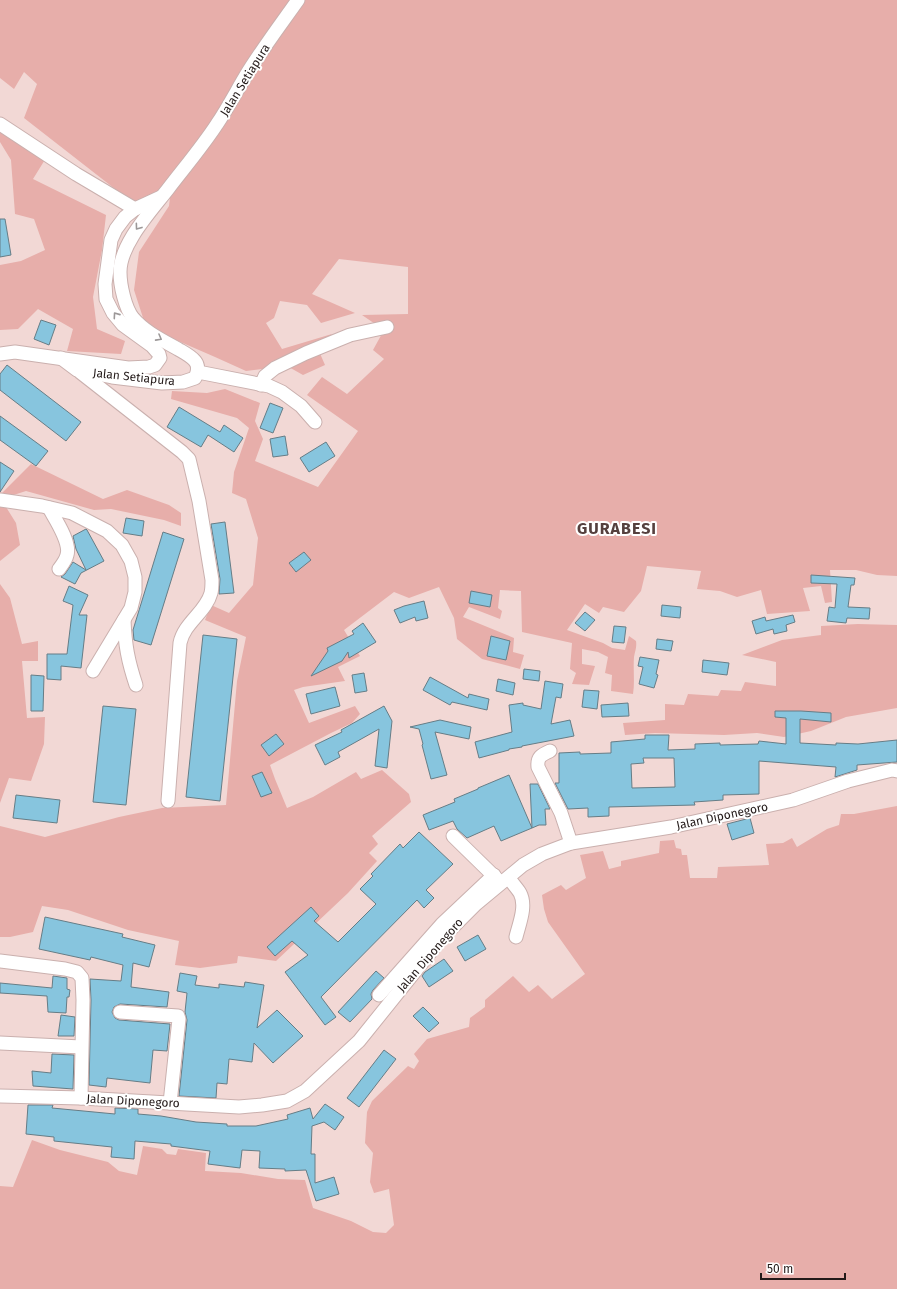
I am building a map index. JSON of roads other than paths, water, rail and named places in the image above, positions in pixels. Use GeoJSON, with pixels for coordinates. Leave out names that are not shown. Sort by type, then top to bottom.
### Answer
{"type":"FeatureCollection","features":[{"type":"Feature","properties":{"kind":"street","name":"Jalan Setiapura"},"geometry":{"type":"LineString","coordinates":[[61,358],[77,370],[112,377],[162,383],[189,381],[195,378],[198,372],[195,360],[154,336],[132,317],[123,295],[120,271],[125,249],[137,228],[218,124],[249,71],[298,0]]}},
{"type":"Feature","properties":{"kind":"street"},"geometry":{"type":"LineString","coordinates":[[0,124],[76,174],[135,209]]}},
{"type":"Feature","properties":{"kind":"street","name":"Jalan Setiapura"},"geometry":{"type":"LineString","coordinates":[[0,354],[15,352],[128,368],[149,367],[155,365],[160,358],[159,354],[152,346],[123,325],[113,313],[106,298],[105,284],[111,240],[116,228],[125,217],[135,209],[162,196]]}},
{"type":"Feature","properties":{"kind":"street"},"geometry":{"type":"LineString","coordinates":[[262,386],[265,376],[275,368],[306,353],[350,335],[387,327]]}},
{"type":"Feature","properties":{"kind":"street"},"geometry":{"type":"LineString","coordinates":[[77,370],[189,458],[199,501],[212,580],[211,593],[181,636],[168,801]]}},
{"type":"Feature","properties":{"kind":"street"},"geometry":{"type":"LineString","coordinates":[[198,372],[262,386],[269,386],[282,392],[301,406],[315,422]]}},
{"type":"Feature","properties":{"kind":"street"},"geometry":{"type":"LineString","coordinates":[[0,500],[72,513],[106,531],[122,545],[131,561],[135,577],[135,592],[131,608],[93,671]]}},
{"type":"Feature","properties":{"kind":"street"},"geometry":{"type":"LineString","coordinates":[[49,508],[62,532],[68,552],[67,557],[59,569]]}},
{"type":"Feature","properties":{"kind":"street"},"geometry":{"type":"LineString","coordinates":[[124,620],[125,642],[128,659],[136,685]]}},
{"type":"Feature","properties":{"kind":"street"},"geometry":{"type":"LineString","coordinates":[[550,751],[540,756],[538,767],[561,813],[571,843]]}},
{"type":"Feature","properties":{"kind":"street","name":"Jalan Diponegoro"},"geometry":{"type":"LineString","coordinates":[[0,1096],[80,1098],[239,1107],[287,1101],[304,1091],[359,1041],[441,939],[476,904],[502,879],[542,854],[571,843],[707,820],[792,800],[848,781],[892,770],[897,771]]}},
{"type":"Feature","properties":{"kind":"street"},"geometry":{"type":"LineString","coordinates":[[454,836],[520,894],[522,899],[522,907],[516,937]]}},
{"type":"Feature","properties":{"kind":"street"},"geometry":{"type":"LineString","coordinates":[[379,995],[442,924],[502,879]]}},
{"type":"Feature","properties":{"kind":"street"},"geometry":{"type":"LineString","coordinates":[[0,961],[77,972],[82,978],[83,1000],[80,1098]]}},
{"type":"Feature","properties":{"kind":"street"},"geometry":{"type":"LineString","coordinates":[[120,1012],[178,1016],[179,1019],[170,1103]]}},
{"type":"Feature","properties":{"kind":"street"},"geometry":{"type":"LineString","coordinates":[[0,1043],[81,1047]]}},
{"type":"Feature","properties":{"kind":"district","name":"GURABESI"},"geometry":{"type":"Point","coordinates":[617,528]}}]}
